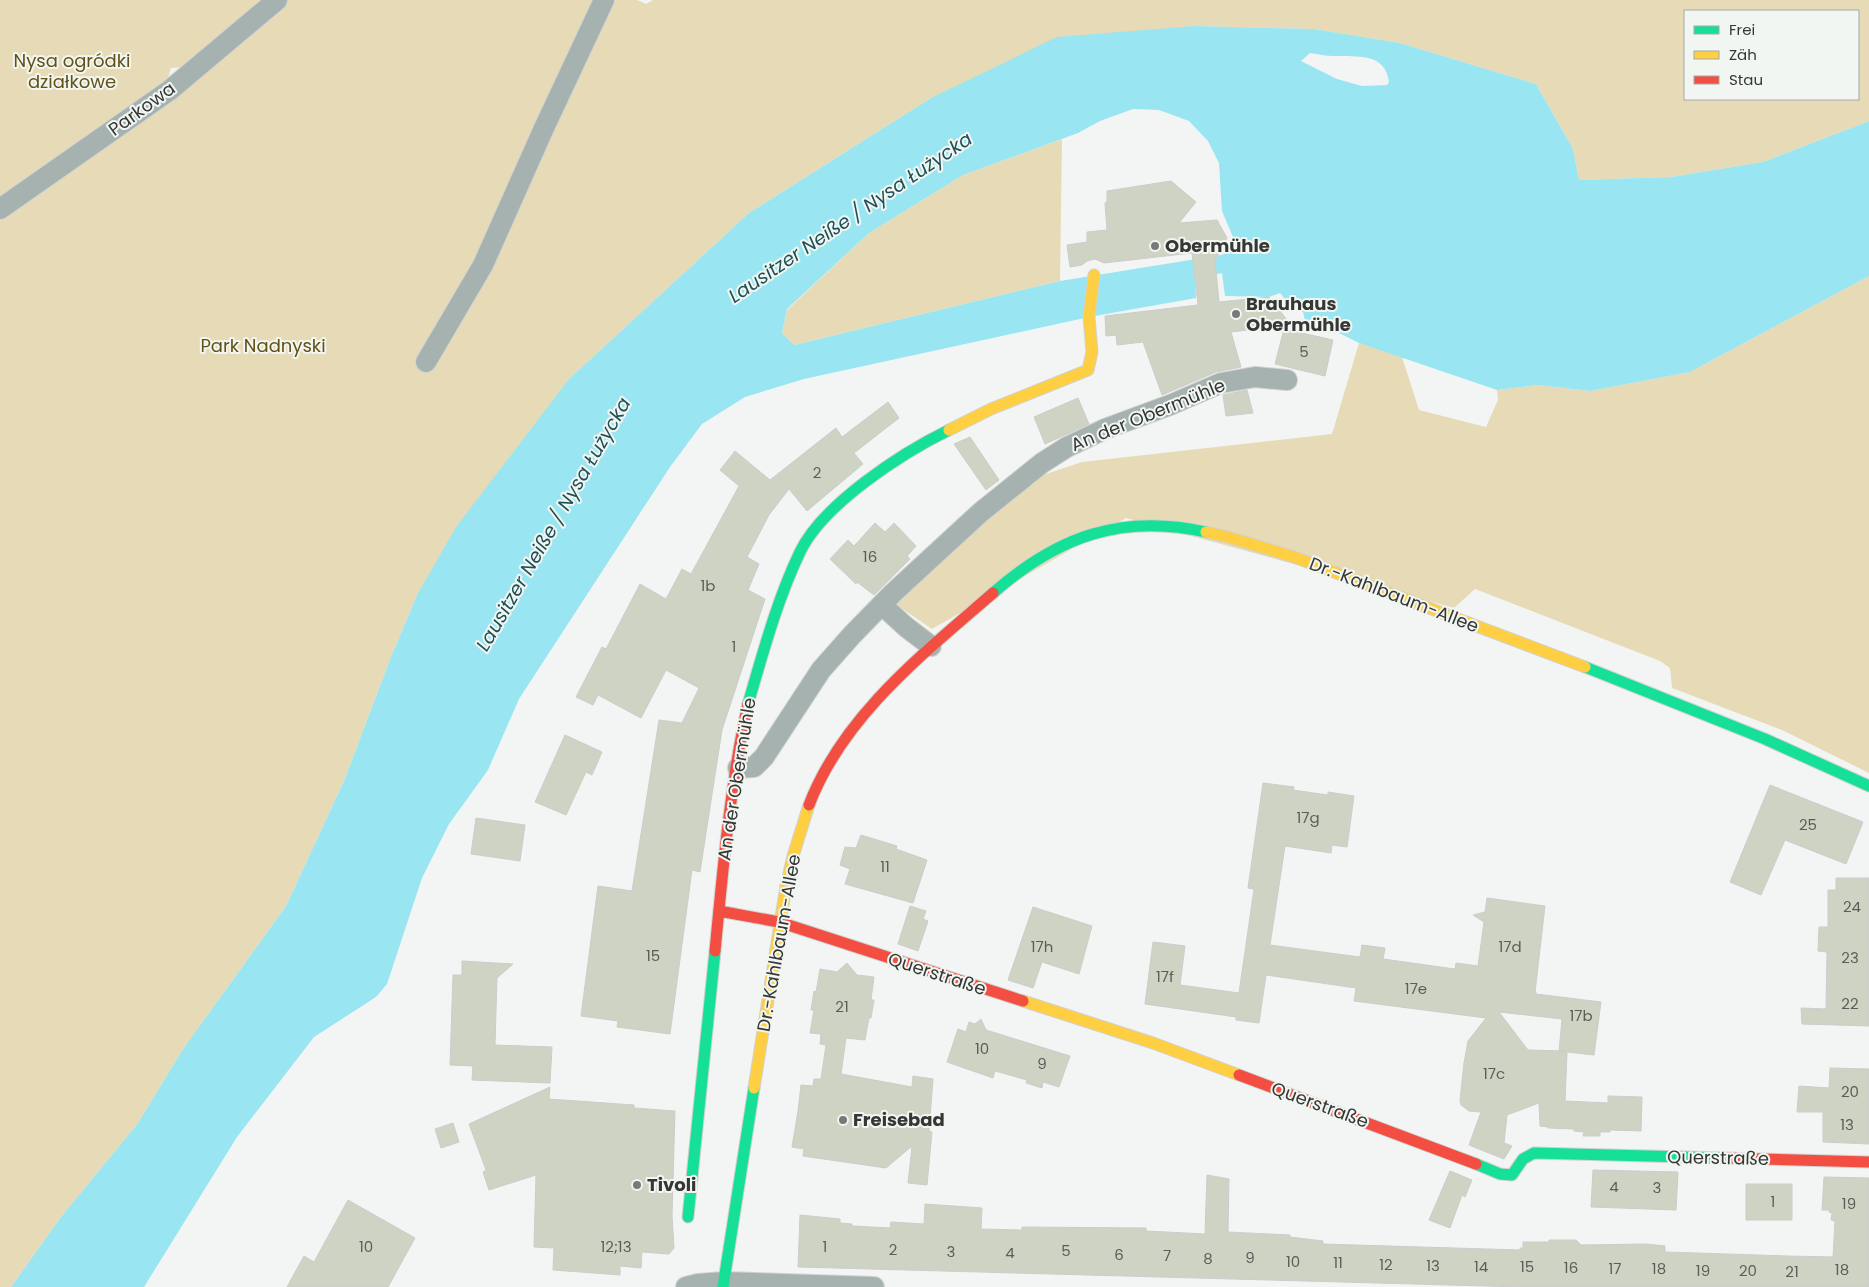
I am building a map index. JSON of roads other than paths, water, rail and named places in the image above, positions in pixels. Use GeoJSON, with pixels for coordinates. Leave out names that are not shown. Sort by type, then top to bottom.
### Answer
{"type":"FeatureCollection","features":[{"type":"Feature","properties":{"kind":"street","name":"Parkowa"},"geometry":{"type":"LineString","coordinates":[[0,209],[170,90],[277,0]]}},
{"type":"Feature","properties":{"kind":"street"},"geometry":{"type":"LineString","coordinates":[[426,362],[483,265],[604,0]]}},
{"type":"Feature","properties":{"kind":"street","name":"An der Obermühle"},"geometry":{"type":"LineString","coordinates":[[688,1217],[723,866],[742,730],[765,645],[800,551],[814,530],[840,503],[866,481],[920,444],[991,409],[1088,370],[1092,352],[1089,317],[1094,275]]}},
{"type":"Feature","properties":{"kind":"street","name":"An der Obermühle"},"geometry":{"type":"LineString","coordinates":[[738,768],[754,767],[764,757],[821,670],[882,605],[981,512],[1042,463],[1067,447],[1105,429],[1170,405],[1220,383],[1255,377],[1287,380]]}},
{"type":"Feature","properties":{"kind":"street","name":"Dr.-Kahlbaum-Allee"},"geometry":{"type":"LineString","coordinates":[[723,1284],[779,922],[786,884],[812,798],[826,771],[857,725],[931,646],[1020,570],[1067,544],[1099,532],[1130,527],[1161,526],[1194,529],[1242,539],[1658,695],[1765,739],[1869,786]]}},
{"type":"Feature","properties":{"kind":"street"},"geometry":{"type":"LineString","coordinates":[[882,605],[931,646]]}},
{"type":"Feature","properties":{"kind":"street"},"geometry":{"type":"LineString","coordinates":[[718,912],[779,922]]}},
{"type":"Feature","properties":{"kind":"street","name":"Querstraße"},"geometry":{"type":"LineString","coordinates":[[779,922],[1153,1043],[1404,1136],[1500,1174],[1512,1175],[1524,1159],[1534,1153],[1869,1162]]}},
{"type":"Feature","properties":{"kind":"street"},"geometry":{"type":"LineString","coordinates":[[686,1287],[698,1284],[874,1287]]}},
{"type":"Feature","properties":{"kind":"water","name":"Lausitzer Neiße / Nysa Łużycka"},"geometry":{"type":"Polygon","coordinates":[[[1194,26],[1314,29],[1400,43],[1536,84],[1573,149],[1579,180],[1671,177],[1763,162],[1869,121],[1869,276],[1690,372],[1590,391],[1538,385],[1497,390],[1359,343],[1339,333],[1326,332],[1305,320],[1303,312],[1289,304],[1280,293],[1269,297],[1225,296],[1222,273],[1195,278],[1196,298],[1089,317],[804,379],[745,397],[702,424],[670,467],[519,699],[488,770],[449,824],[422,878],[387,984],[376,997],[314,1037],[237,1137],[144,1287],[11,1287],[61,1217],[138,1123],[183,1049],[286,906],[344,781],[391,657],[417,595],[456,527],[569,379],[749,213],[931,98],[1057,37],[1194,26]],[[1310,53],[1301,61],[1337,79],[1362,86],[1387,85],[1389,82],[1382,65],[1369,58],[1310,53]],[[1133,109],[1100,121],[1078,133],[963,175],[869,233],[787,309],[782,333],[794,345],[1060,281],[1221,255],[1238,249],[1222,211],[1219,163],[1208,141],[1189,121],[1159,110],[1133,109]]]}},
{"type":"Feature","properties":{"kind":"place","name":"Obermühle"},"geometry":{"type":"Point","coordinates":[1155,246]}},
{"type":"Feature","properties":{"kind":"place","name":"Brauhaus Obermühle"},"geometry":{"type":"Point","coordinates":[1236,314]}},
{"type":"Feature","properties":{"kind":"place","name":"Freisebad"},"geometry":{"type":"Point","coordinates":[843,1120]}},
{"type":"Feature","properties":{"kind":"place","name":"Tivoli"},"geometry":{"type":"Point","coordinates":[637,1185]}},
{"type":"Feature","properties":{"kind":"park label","name":"Nysa ogródki działkowe"},"geometry":{"type":"Point","coordinates":[72,71]}},
{"type":"Feature","properties":{"kind":"park label","name":"Park Nadnyski"},"geometry":{"type":"Point","coordinates":[263,346]}}]}
